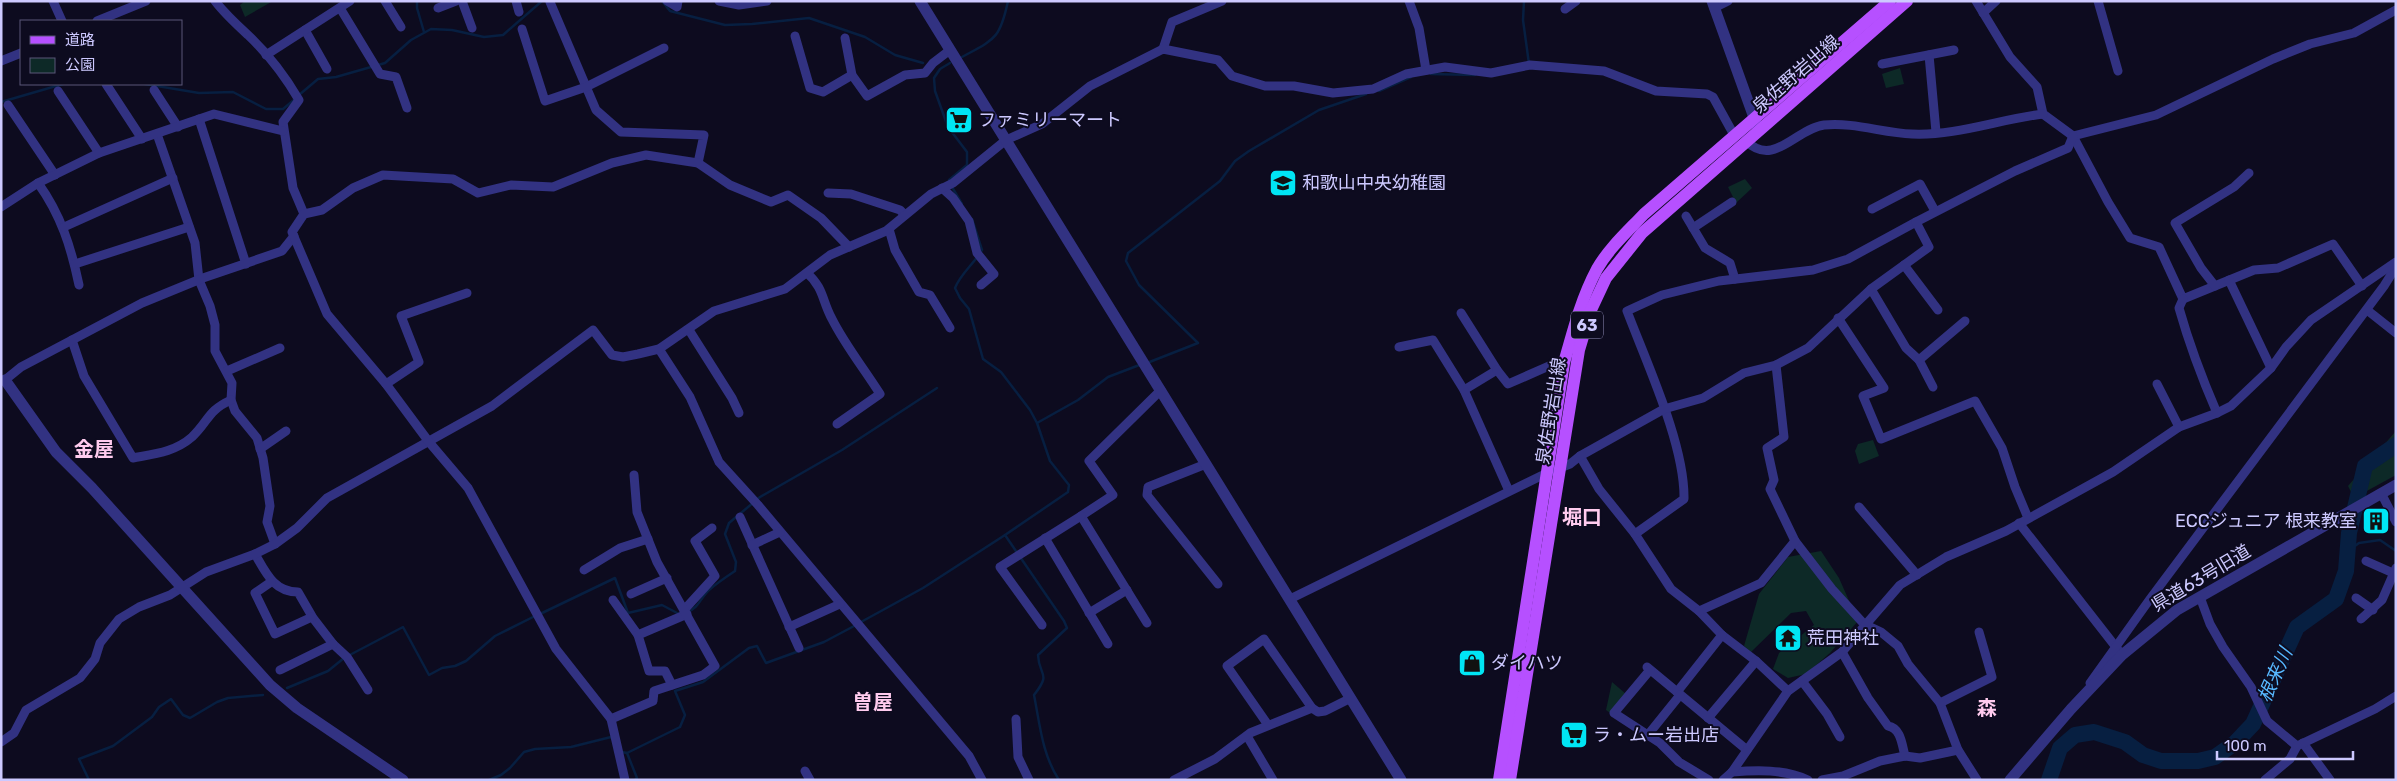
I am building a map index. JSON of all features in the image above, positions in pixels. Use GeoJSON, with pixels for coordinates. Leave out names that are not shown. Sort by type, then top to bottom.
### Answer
{"type":"FeatureCollection","features":[{"type":"Feature","properties":{"kind":"main road","name":"泉佐野岩出線"},"geometry":{"type":"LineString","coordinates":[[1510,780],[1579,350],[1592,310],[1606,278],[1642,233],[1746,141],[1756,124],[1890,1]]}},
{"type":"Feature","properties":{"kind":"main road","name":"泉佐野岩出線"},"geometry":{"type":"LineString","coordinates":[[1499,780],[1564,363],[1582,303],[1598,268],[1620,239],[1644,214],[1734,135],[1756,124],[1907,1]]}},
{"type":"Feature","properties":{"kind":"street"},"geometry":{"type":"LineString","coordinates":[[53,1],[62,20]]}},
{"type":"Feature","properties":{"kind":"street"},"geometry":{"type":"LineString","coordinates":[[100,20],[146,1]]}},
{"type":"Feature","properties":{"kind":"street"},"geometry":{"type":"LineString","coordinates":[[214,1],[230,21],[247,34],[287,79],[299,100],[283,122],[283,131],[292,188],[304,214]]}},
{"type":"Feature","properties":{"kind":"street"},"geometry":{"type":"LineString","coordinates":[[266,55],[350,1]]}},
{"type":"Feature","properties":{"kind":"street"},"geometry":{"type":"LineString","coordinates":[[385,1],[401,28]]}},
{"type":"Feature","properties":{"kind":"street"},"geometry":{"type":"LineString","coordinates":[[438,8],[456,1]]}},
{"type":"Feature","properties":{"kind":"street"},"geometry":{"type":"LineString","coordinates":[[462,1],[472,28]]}},
{"type":"Feature","properties":{"kind":"street"},"geometry":{"type":"LineString","coordinates":[[516,1],[520,12]]}},
{"type":"Feature","properties":{"kind":"street"},"geometry":{"type":"LineString","coordinates":[[667,1],[676,7],[678,1]]}},
{"type":"Feature","properties":{"kind":"street"},"geometry":{"type":"LineString","coordinates":[[720,1],[739,5],[767,1]]}},
{"type":"Feature","properties":{"kind":"street"},"geometry":{"type":"LineString","coordinates":[[920,1],[1401,780]]}},
{"type":"Feature","properties":{"kind":"street"},"geometry":{"type":"LineString","coordinates":[[1163,49],[1172,22],[1222,1]]}},
{"type":"Feature","properties":{"kind":"street"},"geometry":{"type":"LineString","coordinates":[[1409,1],[1419,28],[1426,70]]}},
{"type":"Feature","properties":{"kind":"street"},"geometry":{"type":"LineString","coordinates":[[1565,9],[1576,1]]}},
{"type":"Feature","properties":{"kind":"street"},"geometry":{"type":"LineString","coordinates":[[1728,1],[1713,4],[1756,124]]}},
{"type":"Feature","properties":{"kind":"street"},"geometry":{"type":"LineString","coordinates":[[1976,1],[2010,57],[2037,86],[2043,114],[2072,136],[2130,238],[2159,247],[2183,299]]}},
{"type":"Feature","properties":{"kind":"street"},"geometry":{"type":"LineString","coordinates":[[1983,13],[1996,1]]}},
{"type":"Feature","properties":{"kind":"street"},"geometry":{"type":"LineString","coordinates":[[2098,1],[2118,72]]}},
{"type":"Feature","properties":{"kind":"street"},"geometry":{"type":"LineString","coordinates":[[550,2],[596,110],[622,132],[704,135],[698,163]]}},
{"type":"Feature","properties":{"kind":"street"},"geometry":{"type":"LineString","coordinates":[[340,8],[380,74],[396,77],[407,108]]}},
{"type":"Feature","properties":{"kind":"street"},"geometry":{"type":"LineString","coordinates":[[2072,136],[2156,115],[2273,59],[2310,44],[2354,33],[2396,10]]}},
{"type":"Feature","properties":{"kind":"street"},"geometry":{"type":"LineString","coordinates":[[522,29],[545,101],[586,87],[664,48]]}},
{"type":"Feature","properties":{"kind":"street"},"geometry":{"type":"LineString","coordinates":[[304,30],[327,69]]}},
{"type":"Feature","properties":{"kind":"street"},"geometry":{"type":"LineString","coordinates":[[795,36],[810,88],[823,92],[852,75]]}},
{"type":"Feature","properties":{"kind":"street"},"geometry":{"type":"LineString","coordinates":[[845,38],[852,75],[867,96],[905,75],[925,73],[933,63],[950,50]]}},
{"type":"Feature","properties":{"kind":"street"},"geometry":{"type":"LineString","coordinates":[[1,742],[14,734],[26,710],[80,678],[95,659],[100,643],[119,619],[139,606],[154,602],[181,588],[206,572],[255,554],[275,544],[297,528],[327,498],[492,406],[593,330],[612,354],[623,357],[659,349],[714,311],[785,290],[830,255],[889,228],[930,194],[948,185],[1006,140],[1042,124],[1090,86],[1163,49],[1218,60],[1232,76],[1265,86],[1294,86],[1333,93],[1373,89],[1406,74],[1445,67],[1491,73],[1530,65],[1604,71],[1656,91],[1706,94],[1713,97],[1734,135]]}},
{"type":"Feature","properties":{"kind":"street"},"geometry":{"type":"LineString","coordinates":[[1882,64],[1954,50]]}},
{"type":"Feature","properties":{"kind":"street"},"geometry":{"type":"LineString","coordinates":[[1,61],[20,53]]}},
{"type":"Feature","properties":{"kind":"street"},"geometry":{"type":"LineString","coordinates":[[1928,55],[1936,132]]}},
{"type":"Feature","properties":{"kind":"street"},"geometry":{"type":"LineString","coordinates":[[107,85],[142,139]]}},
{"type":"Feature","properties":{"kind":"street"},"geometry":{"type":"LineString","coordinates":[[154,90],[178,127]]}},
{"type":"Feature","properties":{"kind":"street"},"geometry":{"type":"LineString","coordinates":[[58,91],[99,153]]}},
{"type":"Feature","properties":{"kind":"street"},"geometry":{"type":"LineString","coordinates":[[8,105],[55,175]]}},
{"type":"Feature","properties":{"kind":"street"},"geometry":{"type":"LineString","coordinates":[[1,207],[38,183],[99,153],[214,114],[283,131]]}},
{"type":"Feature","properties":{"kind":"street"},"geometry":{"type":"LineString","coordinates":[[1746,141],[1753,148],[1768,151],[1780,148],[1801,133],[1823,126],[1847,125],[1912,134],[1956,131],[2005,119],[2043,114]]}},
{"type":"Feature","properties":{"kind":"street"},"geometry":{"type":"LineString","coordinates":[[200,119],[246,264]]}},
{"type":"Feature","properties":{"kind":"street"},"geometry":{"type":"LineString","coordinates":[[157,134],[195,242],[199,280],[210,306],[214,325],[215,350],[227,370],[232,383],[231,400],[242,422],[257,438],[270,506],[266,522],[275,544]]}},
{"type":"Feature","properties":{"kind":"street"},"geometry":{"type":"LineString","coordinates":[[1635,534],[1684,500],[1678,456],[1664,410],[1627,311],[1662,295],[1735,279],[1813,270],[1848,259],[1935,211],[2015,171],[2068,148],[2072,136]]}},
{"type":"Feature","properties":{"kind":"street"},"geometry":{"type":"LineString","coordinates":[[624,780],[611,719],[556,649],[468,488],[429,442],[386,384],[327,314],[292,232],[304,214],[322,210],[353,188],[383,175],[453,179],[478,193],[511,185],[553,187],[612,163],[646,156],[698,163],[730,185],[771,202],[788,195],[821,218],[849,247]]}},
{"type":"Feature","properties":{"kind":"street"},"geometry":{"type":"LineString","coordinates":[[2215,286],[2201,268],[2175,222],[2234,187],[2249,173]]}},
{"type":"Feature","properties":{"kind":"street"},"geometry":{"type":"LineString","coordinates":[[64,228],[172,178]]}},
{"type":"Feature","properties":{"kind":"street"},"geometry":{"type":"LineString","coordinates":[[38,183],[52,202],[64,228],[79,285]]}},
{"type":"Feature","properties":{"kind":"street"},"geometry":{"type":"LineString","coordinates":[[1872,209],[1920,184],[1935,211]]}},
{"type":"Feature","properties":{"kind":"street"},"geometry":{"type":"LineString","coordinates":[[948,185],[953,198],[969,221],[976,253],[994,274],[981,285]]}},
{"type":"Feature","properties":{"kind":"street"},"geometry":{"type":"LineString","coordinates":[[828,193],[851,194],[900,210],[905,215]]}},
{"type":"Feature","properties":{"kind":"street"},"geometry":{"type":"LineString","coordinates":[[1693,228],[1732,202]]}},
{"type":"Feature","properties":{"kind":"street"},"geometry":{"type":"LineString","coordinates":[[1686,216],[1705,248],[1730,263],[1735,279]]}},
{"type":"Feature","properties":{"kind":"street"},"geometry":{"type":"LineString","coordinates":[[1290,599],[1509,491],[1570,464],[1580,456],[1664,410],[1703,398],[1744,373],[1776,365],[1808,348],[1838,318],[1872,289],[1929,247],[1916,222]]}},
{"type":"Feature","properties":{"kind":"street"},"geometry":{"type":"LineString","coordinates":[[75,264],[189,227]]}},
{"type":"Feature","properties":{"kind":"street"},"geometry":{"type":"LineString","coordinates":[[889,228],[895,250],[919,292],[930,295],[950,328]]}},
{"type":"Feature","properties":{"kind":"street"},"geometry":{"type":"LineString","coordinates":[[3,380],[21,367],[142,303],[282,250],[294,236]]}},
{"type":"Feature","properties":{"kind":"street"},"geometry":{"type":"LineString","coordinates":[[2217,413],[2195,364],[2189,344],[2179,308],[2183,299],[2254,270],[2278,268],[2334,244],[2362,286]]}},
{"type":"Feature","properties":{"kind":"street"},"geometry":{"type":"LineString","coordinates":[[1723,780],[1732,772],[1788,691],[1842,652],[1864,624],[1900,586],[1946,557],[2019,524],[2113,472],[2179,427],[2231,406],[2271,368],[2286,347],[2311,320],[2396,262]]}},
{"type":"Feature","properties":{"kind":"street"},"geometry":{"type":"LineString","coordinates":[[1904,265],[1938,310]]}},
{"type":"Feature","properties":{"kind":"street"},"geometry":{"type":"LineString","coordinates":[[2019,524],[2119,651],[2367,310],[2396,267]]}},
{"type":"Feature","properties":{"kind":"street"},"geometry":{"type":"LineString","coordinates":[[806,273],[816,281],[824,296],[831,319],[880,394],[837,424]]}},
{"type":"Feature","properties":{"kind":"street"},"geometry":{"type":"LineString","coordinates":[[2229,280],[2271,368]]}},
{"type":"Feature","properties":{"kind":"street"},"geometry":{"type":"LineString","coordinates":[[1872,289],[1906,348],[1918,360],[1933,387]]}},
{"type":"Feature","properties":{"kind":"street"},"geometry":{"type":"LineString","coordinates":[[386,384],[418,362],[401,316],[467,293]]}},
{"type":"Feature","properties":{"kind":"street"},"geometry":{"type":"LineString","coordinates":[[2367,310],[2396,333]]}},
{"type":"Feature","properties":{"kind":"street"},"geometry":{"type":"LineString","coordinates":[[1461,313],[1508,384],[1558,362],[1564,363]]}},
{"type":"Feature","properties":{"kind":"street"},"geometry":{"type":"LineString","coordinates":[[1838,318],[1884,388],[1863,396],[1881,439],[1975,401],[2002,448],[2028,518]]}},
{"type":"Feature","properties":{"kind":"street"},"geometry":{"type":"LineString","coordinates":[[1918,360],[1965,321]]}},
{"type":"Feature","properties":{"kind":"street"},"geometry":{"type":"LineString","coordinates":[[689,330],[732,398],[739,413]]}},
{"type":"Feature","properties":{"kind":"street"},"geometry":{"type":"LineString","coordinates":[[72,340],[84,376],[133,458],[171,450],[191,437],[216,407],[231,400]]}},
{"type":"Feature","properties":{"kind":"street"},"geometry":{"type":"LineString","coordinates":[[1399,347],[1433,340],[1464,390],[1509,491]]}},
{"type":"Feature","properties":{"kind":"street"},"geometry":{"type":"LineString","coordinates":[[227,370],[280,348]]}},
{"type":"Feature","properties":{"kind":"street"},"geometry":{"type":"LineString","coordinates":[[659,349],[690,397],[720,462],[969,756],[982,780]]}},
{"type":"Feature","properties":{"kind":"street"},"geometry":{"type":"LineString","coordinates":[[1776,365],[1784,437],[1767,448],[1774,480],[1770,489],[1795,541],[1832,589],[1864,624],[1881,632],[1898,646],[1908,664],[1940,703],[1958,750],[1977,780]]}},
{"type":"Feature","properties":{"kind":"street"},"geometry":{"type":"LineString","coordinates":[[1464,390],[1497,370]]}},
{"type":"Feature","properties":{"kind":"street"},"geometry":{"type":"LineString","coordinates":[[3,380],[14,381],[43,424],[92,488],[252,666],[297,708],[403,780]]}},
{"type":"Feature","properties":{"kind":"street"},"geometry":{"type":"LineString","coordinates":[[2157,384],[2179,427]]}},
{"type":"Feature","properties":{"kind":"street"},"geometry":{"type":"LineString","coordinates":[[1042,626],[1000,567],[1113,495],[1090,461],[1161,390]]}},
{"type":"Feature","properties":{"kind":"street"},"geometry":{"type":"LineString","coordinates":[[260,449],[286,431]]}},
{"type":"Feature","properties":{"kind":"street"},"geometry":{"type":"LineString","coordinates":[[1580,456],[1599,489],[1635,534],[1671,589],[1699,611],[1722,635],[1756,661],[1788,691]]}},
{"type":"Feature","properties":{"kind":"street"},"geometry":{"type":"LineString","coordinates":[[1206,464],[1148,487],[1148,495],[1218,584]]}},
{"type":"Feature","properties":{"kind":"street"},"geometry":{"type":"LineString","coordinates":[[611,719],[653,701],[654,691],[703,675],[715,666],[657,562],[637,512],[634,476]]}},
{"type":"Feature","properties":{"kind":"street","name":"県道63号旧道"},"geometry":{"type":"LineString","coordinates":[[2010,780],[2119,651],[2177,610],[2396,485]]}},
{"type":"Feature","properties":{"kind":"street"},"geometry":{"type":"LineString","coordinates":[[2377,495],[2396,522]]}},
{"type":"Feature","properties":{"kind":"street"},"geometry":{"type":"LineString","coordinates":[[1859,507],[1917,575]]}},
{"type":"Feature","properties":{"kind":"street"},"geometry":{"type":"LineString","coordinates":[[1081,516],[1147,624]]}},
{"type":"Feature","properties":{"kind":"street"},"geometry":{"type":"LineString","coordinates":[[740,517],[799,648]]}},
{"type":"Feature","properties":{"kind":"street"},"geometry":{"type":"LineString","coordinates":[[638,635],[686,612],[716,576],[695,542],[712,528]]}},
{"type":"Feature","properties":{"kind":"street"},"geometry":{"type":"LineString","coordinates":[[752,546],[780,532]]}},
{"type":"Feature","properties":{"kind":"street"},"geometry":{"type":"LineString","coordinates":[[1045,538],[1108,644]]}},
{"type":"Feature","properties":{"kind":"street"},"geometry":{"type":"LineString","coordinates":[[584,570],[620,548],[648,539]]}},
{"type":"Feature","properties":{"kind":"street"},"geometry":{"type":"LineString","coordinates":[[1699,611],[1761,583],[1795,541]]}},
{"type":"Feature","properties":{"kind":"street"},"geometry":{"type":"LineString","coordinates":[[255,554],[272,582],[287,592],[298,592],[312,617],[333,644],[347,657],[368,690]]}},
{"type":"Feature","properties":{"kind":"street"},"geometry":{"type":"LineString","coordinates":[[2361,619],[2382,600],[2394,571],[2366,561]]}},
{"type":"Feature","properties":{"kind":"street"},"geometry":{"type":"LineString","coordinates":[[631,594],[667,578]]}},
{"type":"Feature","properties":{"kind":"street"},"geometry":{"type":"LineString","coordinates":[[272,582],[255,592],[275,634],[312,617]]}},
{"type":"Feature","properties":{"kind":"street"},"geometry":{"type":"LineString","coordinates":[[1089,613],[1126,590]]}},
{"type":"Feature","properties":{"kind":"street"},"geometry":{"type":"LineString","coordinates":[[2200,597],[2210,624],[2223,647],[2250,686],[2268,721],[2300,745],[2330,780]]}},
{"type":"Feature","properties":{"kind":"street"},"geometry":{"type":"LineString","coordinates":[[2356,598],[2373,610]]}},
{"type":"Feature","properties":{"kind":"street"},"geometry":{"type":"LineString","coordinates":[[613,600],[638,635],[649,671],[665,671],[672,685]]}},
{"type":"Feature","properties":{"kind":"street"},"geometry":{"type":"LineString","coordinates":[[789,627],[840,604]]}},
{"type":"Feature","properties":{"kind":"street"},"geometry":{"type":"LineString","coordinates":[[1940,703],[1992,677],[1979,632]]}},
{"type":"Feature","properties":{"kind":"street"},"geometry":{"type":"LineString","coordinates":[[1647,736],[1722,635]]}},
{"type":"Feature","properties":{"kind":"street"},"geometry":{"type":"LineString","coordinates":[[1268,725],[1227,666],[1264,639],[1312,708],[1318,712],[1326,711],[1351,698]]}},
{"type":"Feature","properties":{"kind":"street"},"geometry":{"type":"LineString","coordinates":[[280,670],[333,644]]}},
{"type":"Feature","properties":{"kind":"street"},"geometry":{"type":"LineString","coordinates":[[1842,652],[1868,698],[1888,726],[1892,726],[1899,733],[1905,756]]}},
{"type":"Feature","properties":{"kind":"street"},"geometry":{"type":"LineString","coordinates":[[1708,718],[1756,661]]}},
{"type":"Feature","properties":{"kind":"street"},"geometry":{"type":"LineString","coordinates":[[1709,780],[1679,762],[1660,743],[1614,713],[1648,668],[1747,750]]}},
{"type":"Feature","properties":{"kind":"street"},"geometry":{"type":"LineString","coordinates":[[1802,681],[1827,714],[1840,737]]}},
{"type":"Feature","properties":{"kind":"street"},"geometry":{"type":"LineString","coordinates":[[2264,780],[2290,759],[2300,745],[2375,709],[2396,696]]}},
{"type":"Feature","properties":{"kind":"street"},"geometry":{"type":"LineString","coordinates":[[1174,780],[1215,758],[1247,736],[1268,725],[1312,708]]}},
{"type":"Feature","properties":{"kind":"street"},"geometry":{"type":"LineString","coordinates":[[1016,719],[1018,757],[1029,780]]}},
{"type":"Feature","properties":{"kind":"street"},"geometry":{"type":"LineString","coordinates":[[1247,736],[1273,780]]}},
{"type":"Feature","properties":{"kind":"street"},"geometry":{"type":"LineString","coordinates":[[1822,780],[1842,776],[1880,761],[1905,756],[1920,758],[1958,750]]}},
{"type":"Feature","properties":{"kind":"street"},"geometry":{"type":"LineString","coordinates":[[1732,772],[1760,770],[1799,776],[1808,780]]}},
{"type":"Feature","properties":{"kind":"street"},"geometry":{"type":"LineString","coordinates":[[805,771],[810,780]]}},
{"type":"Feature","properties":{"kind":"green space"},"geometry":{"type":"Polygon","coordinates":[[[245,1],[273,1],[245,17],[240,5],[245,1]]]}},
{"type":"Feature","properties":{"kind":"green space"},"geometry":{"type":"Polygon","coordinates":[[[1900,68],[1904,84],[1886,88],[1882,74],[1900,68]]]}},
{"type":"Feature","properties":{"kind":"green space"},"geometry":{"type":"Polygon","coordinates":[[[1745,179],[1752,188],[1736,203],[1728,187],[1745,179]]]}},
{"type":"Feature","properties":{"kind":"green space"},"geometry":{"type":"Polygon","coordinates":[[[2396,431],[2396,475],[2354,498],[2348,486],[2396,431]]]}},
{"type":"Feature","properties":{"kind":"green space"},"geometry":{"type":"Polygon","coordinates":[[[1873,440],[1879,456],[1859,464],[1855,451],[1858,444],[1873,440]]]}},
{"type":"Feature","properties":{"kind":"green space"},"geometry":{"type":"Polygon","coordinates":[[[1821,551],[1839,578],[1858,621],[1830,653],[1806,674],[1788,678],[1773,669],[1779,653],[1814,625],[1806,611],[1791,613],[1751,652],[1744,646],[1759,594],[1788,557],[1821,551]]]}},
{"type":"Feature","properties":{"kind":"green space"},"geometry":{"type":"Polygon","coordinates":[[[1612,682],[1626,694],[1610,713],[1606,710],[1612,682]]]}},
{"type":"Feature","properties":{"kind":"waterway"},"geometry":{"type":"LineString","coordinates":[[417,1],[417,8],[424,32]]}},
{"type":"Feature","properties":{"kind":"waterway"},"geometry":{"type":"LineString","coordinates":[[299,95],[318,79],[336,77],[385,63],[411,40],[431,29],[452,30],[484,37],[503,35],[542,1]]}},
{"type":"Feature","properties":{"kind":"waterway"},"geometry":{"type":"LineString","coordinates":[[662,1],[670,11],[725,25],[809,18],[865,37],[895,55],[923,63]]}},
{"type":"Feature","properties":{"kind":"waterway"},"geometry":{"type":"LineString","coordinates":[[962,57],[982,46],[999,31],[1008,1]]}},
{"type":"Feature","properties":{"kind":"waterway"},"geometry":{"type":"LineString","coordinates":[[1524,1],[1523,20],[1529,64]]}},
{"type":"Feature","properties":{"kind":"waterway"},"geometry":{"type":"LineString","coordinates":[[949,180],[967,165],[967,152],[948,127],[935,91],[934,78],[940,69],[950,63]]}},
{"type":"Feature","properties":{"kind":"waterway"},"geometry":{"type":"LineString","coordinates":[[1431,74],[1475,75]]}},
{"type":"Feature","properties":{"kind":"waterway"},"geometry":{"type":"LineString","coordinates":[[1379,91],[1411,77]]}},
{"type":"Feature","properties":{"kind":"waterway"},"geometry":{"type":"LineString","coordinates":[[1,102],[60,85]]}},
{"type":"Feature","properties":{"kind":"waterway"},"geometry":{"type":"LineString","coordinates":[[151,85],[199,93],[233,92],[266,109],[283,109],[295,99]]}},
{"type":"Feature","properties":{"kind":"waterway"},"geometry":{"type":"LineString","coordinates":[[1147,363],[1198,343],[1139,285],[1126,261],[1128,253],[1220,181],[1235,161],[1249,151],[1319,110],[1366,94]]}},
{"type":"Feature","properties":{"kind":"waterway"},"geometry":{"type":"LineString","coordinates":[[952,187],[962,204]]}},
{"type":"Feature","properties":{"kind":"waterway"},"geometry":{"type":"LineString","coordinates":[[972,219],[982,250],[955,288],[969,309],[983,359],[1001,372],[1030,410],[1037,423],[1050,461],[1069,485],[1068,492],[1005,535],[1067,628],[1038,655],[1043,678],[1034,695],[1045,750],[1059,780]]}},
{"type":"Feature","properties":{"kind":"waterway"},"geometry":{"type":"LineString","coordinates":[[1037,423],[1078,400],[1108,377],[1142,364]]}},
{"type":"Feature","properties":{"kind":"waterway"},"geometry":{"type":"LineString","coordinates":[[687,612],[697,605],[718,582],[735,571],[736,562],[725,534],[729,523],[760,497],[842,450],[937,388]]}},
{"type":"Feature","properties":{"kind":"waterway","name":"根来川"},"geometry":{"type":"LineString","coordinates":[[2049,780],[2060,748],[2075,735],[2094,732],[2125,742],[2143,755],[2161,761],[2198,761],[2215,757],[2235,743],[2253,724],[2297,627],[2336,599],[2346,571],[2349,533],[2365,466],[2396,445]]}},
{"type":"Feature","properties":{"kind":"waterway"},"geometry":{"type":"LineString","coordinates":[[861,622],[923,588],[1005,535]]}},
{"type":"Feature","properties":{"kind":"waterway"},"geometry":{"type":"LineString","coordinates":[[2348,551],[2359,543],[2380,540],[2396,551]]}},
{"type":"Feature","properties":{"kind":"waterway"},"geometry":{"type":"LineString","coordinates":[[540,614],[615,578],[628,613],[662,605],[679,614]]}},
{"type":"Feature","properties":{"kind":"waterway"},"geometry":{"type":"LineString","coordinates":[[287,688],[328,671],[344,658],[403,627],[429,675],[442,668],[455,666],[466,661],[495,636],[535,616]]}},
{"type":"Feature","properties":{"kind":"waterway"},"geometry":{"type":"LineString","coordinates":[[622,752],[627,753],[680,727],[685,715],[675,691],[703,682],[749,648],[757,646],[766,663],[824,642],[856,625]]}},
{"type":"Feature","properties":{"kind":"waterway"},"geometry":{"type":"LineString","coordinates":[[89,780],[79,759],[113,746],[152,717],[159,707],[171,699],[183,715],[190,718],[217,702],[228,698],[263,695]]}},
{"type":"Feature","properties":{"kind":"waterway"},"geometry":{"type":"LineString","coordinates":[[489,780],[501,775],[510,768],[524,752],[535,749],[571,747],[611,737],[613,740]]}},
{"type":"Feature","properties":{"kind":"waterway"},"geometry":{"type":"LineString","coordinates":[[627,753],[637,778],[635,780]]}},
{"type":"Feature","properties":{"kind":"place","name":"ファミリーマート"},"geometry":{"type":"Point","coordinates":[959,120]}},
{"type":"Feature","properties":{"kind":"place","name":"和歌山中央幼稚園"},"geometry":{"type":"Point","coordinates":[1283,183]}},
{"type":"Feature","properties":{"kind":"place","name":"ECCジュニア 根来教室"},"geometry":{"type":"Point","coordinates":[2376,521]}},
{"type":"Feature","properties":{"kind":"place","name":"荒田神社"},"geometry":{"type":"Point","coordinates":[1788,638]}},
{"type":"Feature","properties":{"kind":"place","name":"ダイハツ"},"geometry":{"type":"Point","coordinates":[1472,663]}},
{"type":"Feature","properties":{"kind":"place","name":"ラ・ムー岩出店"},"geometry":{"type":"Point","coordinates":[1574,735]}},
{"type":"Feature","properties":{"kind":"district","name":"金屋"},"geometry":{"type":"Point","coordinates":[94,449]}},
{"type":"Feature","properties":{"kind":"district","name":"堀口"},"geometry":{"type":"Point","coordinates":[1582,517]}},
{"type":"Feature","properties":{"kind":"district","name":"曽屋"},"geometry":{"type":"Point","coordinates":[873,702]}},
{"type":"Feature","properties":{"kind":"district","name":"森"},"geometry":{"type":"Point","coordinates":[1987,708]}}]}
